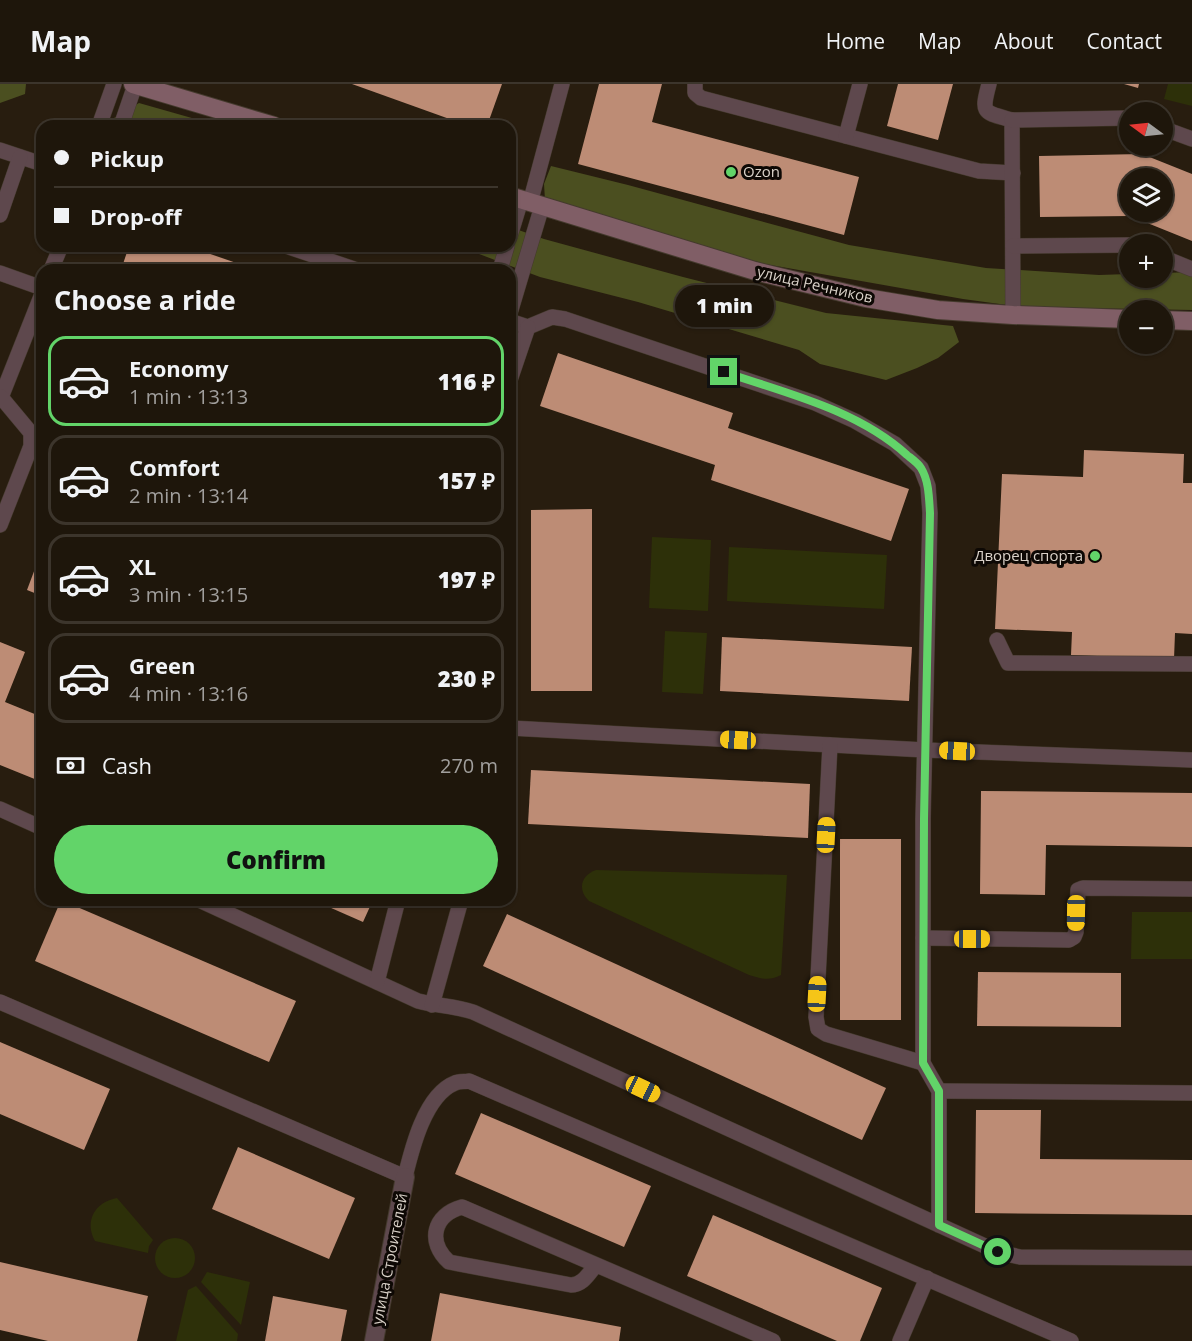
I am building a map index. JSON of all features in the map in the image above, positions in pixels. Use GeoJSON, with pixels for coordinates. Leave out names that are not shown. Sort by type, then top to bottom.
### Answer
{"type":"FeatureCollection","features":[{"type":"Feature","properties":{"kind":"street"},"geometry":{"type":"LineString","coordinates":[[134,84],[254,120]]}},
{"type":"Feature","properties":{"kind":"street","name":"улица Речников"},"geometry":{"type":"LineString","coordinates":[[526,201],[755,271],[866,298],[938,310],[1119,319]]}},
{"type":"Feature","properties":{"kind":"street"},"geometry":{"type":"LineString","coordinates":[[1173,320],[1192,321]]}},
{"type":"Feature","properties":{"kind":"street","name":"улица Строителей"},"geometry":{"type":"LineString","coordinates":[[374,1341],[405,1177]]}},
{"type":"Feature","properties":{"kind":"lane"},"geometry":{"type":"LineString","coordinates":[[101,120],[114,84]]}},
{"type":"Feature","properties":{"kind":"lane"},"geometry":{"type":"LineString","coordinates":[[123,120],[134,84]]}},
{"type":"Feature","properties":{"kind":"lane"},"geometry":{"type":"LineString","coordinates":[[516,223],[526,201],[562,84]]}},
{"type":"Feature","properties":{"kind":"lane"},"geometry":{"type":"LineString","coordinates":[[695,84],[695,93],[701,98],[979,171],[1012,172]]}},
{"type":"Feature","properties":{"kind":"lane"},"geometry":{"type":"LineString","coordinates":[[846,136],[860,84]]}},
{"type":"Feature","properties":{"kind":"lane"},"geometry":{"type":"LineString","coordinates":[[989,84],[984,103],[985,109],[989,113],[1012,120],[1119,118]]}},
{"type":"Feature","properties":{"kind":"lane"},"geometry":{"type":"LineString","coordinates":[[1012,120],[1013,315]]}},
{"type":"Feature","properties":{"kind":"lane"},"geometry":{"type":"LineString","coordinates":[[1173,132],[1192,139]]}},
{"type":"Feature","properties":{"kind":"lane"},"geometry":{"type":"LineString","coordinates":[[0,150],[36,162]]}},
{"type":"Feature","properties":{"kind":"lane"},"geometry":{"type":"LineString","coordinates":[[0,215],[20,157]]}},
{"type":"Feature","properties":{"kind":"lane"},"geometry":{"type":"LineString","coordinates":[[516,271],[526,201]]}},
{"type":"Feature","properties":{"kind":"lane"},"geometry":{"type":"LineString","coordinates":[[1013,246],[1119,245]]}},
{"type":"Feature","properties":{"kind":"lane"},"geometry":{"type":"LineString","coordinates":[[304,252],[339,264]]}},
{"type":"Feature","properties":{"kind":"lane"},"geometry":{"type":"LineString","coordinates":[[1173,261],[1192,269]]}},
{"type":"Feature","properties":{"kind":"lane"},"geometry":{"type":"LineString","coordinates":[[0,273],[36,286]]}},
{"type":"Feature","properties":{"kind":"lane"},"geometry":{"type":"LineString","coordinates":[[0,525],[32,439],[31,433],[1,399],[36,309]]}},
{"type":"Feature","properties":{"kind":"lane"},"geometry":{"type":"LineString","coordinates":[[516,323],[528,327],[552,317],[565,319],[815,403],[855,421],[895,444],[921,468],[928,486],[930,513],[925,750],[923,1063],[939,1091],[939,1225]]}},
{"type":"Feature","properties":{"kind":"lane"},"geometry":{"type":"LineString","coordinates":[[516,362],[528,327]]}},
{"type":"Feature","properties":{"kind":"lane"},"geometry":{"type":"LineString","coordinates":[[997,640],[1008,663],[1192,664]]}},
{"type":"Feature","properties":{"kind":"lane"},"geometry":{"type":"LineString","coordinates":[[516,728],[925,750],[1192,760]]}},
{"type":"Feature","properties":{"kind":"lane"},"geometry":{"type":"LineString","coordinates":[[830,745],[816,1017],[818,1029],[826,1034],[923,1063]]}},
{"type":"Feature","properties":{"kind":"lane"},"geometry":{"type":"LineString","coordinates":[[0,809],[36,825]]}},
{"type":"Feature","properties":{"kind":"lane"},"geometry":{"type":"LineString","coordinates":[[923,938],[1069,940],[1076,932],[1078,890],[1083,888],[1192,889]]}},
{"type":"Feature","properties":{"kind":"lane"},"geometry":{"type":"LineString","coordinates":[[212,906],[418,1001],[432,1005],[460,1007],[473,1012],[998,1252],[1020,1257],[1192,1258]]}},
{"type":"Feature","properties":{"kind":"lane"},"geometry":{"type":"LineString","coordinates":[[377,982],[396,906]]}},
{"type":"Feature","properties":{"kind":"lane"},"geometry":{"type":"LineString","coordinates":[[432,1005],[459,906]]}},
{"type":"Feature","properties":{"kind":"lane"},"geometry":{"type":"LineString","coordinates":[[0,1002],[405,1177],[412,1147],[424,1116],[440,1095],[455,1083],[470,1081],[1071,1341]]}},
{"type":"Feature","properties":{"kind":"lane"},"geometry":{"type":"LineString","coordinates":[[939,1091],[1192,1093]]}},
{"type":"Feature","properties":{"kind":"lane"},"geometry":{"type":"LineString","coordinates":[[596,1265],[582,1281],[577,1285],[571,1285],[449,1262],[438,1248],[436,1231],[445,1214],[462,1207],[773,1341]]}},
{"type":"Feature","properties":{"kind":"lane"},"geometry":{"type":"LineString","coordinates":[[900,1341],[927,1278]]}},
{"type":"Feature","properties":{"kind":"green space"},"geometry":{"type":"Polygon","coordinates":[[[0,84],[26,84],[25,94],[0,103],[0,84]]]}},
{"type":"Feature","properties":{"kind":"green space"},"geometry":{"type":"Polygon","coordinates":[[[1168,84],[1192,84],[1192,106],[1164,99],[1168,84]]]}},
{"type":"Feature","properties":{"kind":"green space"},"geometry":{"type":"Polygon","coordinates":[[[139,103],[199,120],[112,120],[139,103]]]}},
{"type":"Feature","properties":{"kind":"green space"},"geometry":{"type":"Polygon","coordinates":[[[551,166],[849,245],[986,268],[1119,274],[1119,288],[1173,288],[1173,273],[1192,272],[1192,310],[1173,310],[1173,300],[1119,300],[1119,309],[1021,307],[759,263],[545,200],[544,184],[551,166]]]}},
{"type":"Feature","properties":{"kind":"green space"},"geometry":{"type":"Polygon","coordinates":[[[516,229],[683,277],[826,313],[953,326],[959,342],[938,358],[886,380],[820,364],[799,350],[638,302],[540,277],[516,268],[516,264],[506,264],[474,252],[516,252],[516,229]]]}},
{"type":"Feature","properties":{"kind":"green space"},"geometry":{"type":"Polygon","coordinates":[[[652,537],[711,540],[708,611],[649,608],[652,537]]]}},
{"type":"Feature","properties":{"kind":"green space"},"geometry":{"type":"Polygon","coordinates":[[[729,547],[887,555],[884,609],[727,601],[729,547]]]}},
{"type":"Feature","properties":{"kind":"green space"},"geometry":{"type":"Polygon","coordinates":[[[665,631],[707,633],[703,694],[662,692],[665,631]]]}},
{"type":"Feature","properties":{"kind":"green space"},"geometry":{"type":"Polygon","coordinates":[[[596,870],[787,875],[781,975],[765,979],[749,975],[589,901],[583,892],[582,883],[587,875],[596,870]]]}},
{"type":"Feature","properties":{"kind":"green space"},"geometry":{"type":"Polygon","coordinates":[[[1132,912],[1192,912],[1192,959],[1131,959],[1132,912]]]}},
{"type":"Feature","properties":{"kind":"green space"},"geometry":{"type":"Polygon","coordinates":[[[117,1198],[153,1240],[148,1253],[95,1241],[91,1220],[97,1208],[117,1198]]]}},
{"type":"Feature","properties":{"kind":"green space"},"geometry":{"type":"Polygon","coordinates":[[[175,1238],[183,1239],[189,1244],[194,1250],[194,1266],[189,1272],[183,1277],[175,1278],[167,1277],[161,1272],[156,1266],[155,1258],[156,1250],[161,1244],[167,1239],[175,1238]]]}},
{"type":"Feature","properties":{"kind":"green space"},"geometry":{"type":"Polygon","coordinates":[[[207,1272],[250,1282],[241,1325],[201,1282],[207,1272]]]}},
{"type":"Feature","properties":{"kind":"green space"},"geometry":{"type":"Polygon","coordinates":[[[196,1286],[238,1334],[237,1341],[176,1341],[188,1290],[196,1286]]]}},
{"type":"Feature","properties":{"kind":"building"},"geometry":{"type":"Polygon","coordinates":[[[352,84],[502,84],[489,120],[452,120],[352,84]]]}},
{"type":"Feature","properties":{"kind":"building"},"geometry":{"type":"Polygon","coordinates":[[[599,84],[662,84],[652,122],[859,177],[844,235],[578,164],[599,84]]]}},
{"type":"Feature","properties":{"kind":"building"},"geometry":{"type":"Polygon","coordinates":[[[898,84],[953,84],[938,140],[887,126],[898,84]]]}},
{"type":"Feature","properties":{"kind":"building"},"geometry":{"type":"Polygon","coordinates":[[[1124,84],[1139,84],[1138,88],[1124,84]]]}},
{"type":"Feature","properties":{"kind":"building"},"geometry":{"type":"Polygon","coordinates":[[[1039,156],[1147,156],[1192,174],[1192,241],[1145,222],[1173,222],[1173,168],[1119,168],[1119,216],[1040,217],[1039,156]]]}},
{"type":"Feature","properties":{"kind":"building"},"geometry":{"type":"Polygon","coordinates":[[[127,252],[204,252],[240,264],[123,264],[127,252]]]}},
{"type":"Feature","properties":{"kind":"building"},"geometry":{"type":"Polygon","coordinates":[[[558,353],[733,413],[728,428],[909,489],[891,541],[711,480],[715,465],[540,406],[558,353]]]}},
{"type":"Feature","properties":{"kind":"building","name":"Дворец спорта"},"geometry":{"type":"Polygon","coordinates":[[[1084,450],[1184,454],[1183,483],[1192,483],[1192,634],[1175,633],[1174,659],[1071,655],[1072,632],[995,629],[1002,474],[1083,477],[1084,450]]]}},
{"type":"Feature","properties":{"kind":"building"},"geometry":{"type":"Polygon","coordinates":[[[592,509],[592,691],[531,691],[531,510],[592,509]]]}},
{"type":"Feature","properties":{"kind":"building"},"geometry":{"type":"Polygon","coordinates":[[[36,566],[36,594],[27,590],[36,566]]]}},
{"type":"Feature","properties":{"kind":"building"},"geometry":{"type":"Polygon","coordinates":[[[722,637],[912,647],[909,701],[720,691],[722,637]]]}},
{"type":"Feature","properties":{"kind":"building"},"geometry":{"type":"Polygon","coordinates":[[[0,642],[25,652],[5,702],[36,715],[36,780],[0,765],[0,642]]]}},
{"type":"Feature","properties":{"kind":"building"},"geometry":{"type":"Polygon","coordinates":[[[531,770],[810,784],[808,838],[528,824],[531,770]]]}},
{"type":"Feature","properties":{"kind":"building"},"geometry":{"type":"Polygon","coordinates":[[[981,791],[1192,793],[1192,847],[1046,845],[1045,895],[980,894],[981,791]]]}},
{"type":"Feature","properties":{"kind":"building"},"geometry":{"type":"Polygon","coordinates":[[[840,839],[901,839],[901,1020],[840,1020],[840,839]]]}},
{"type":"Feature","properties":{"kind":"building"},"geometry":{"type":"Polygon","coordinates":[[[58,906],[75,906],[296,1001],[269,1062],[35,961],[58,906]]]}},
{"type":"Feature","properties":{"kind":"building"},"geometry":{"type":"Polygon","coordinates":[[[327,906],[370,906],[363,922],[327,906]]]}},
{"type":"Feature","properties":{"kind":"building"},"geometry":{"type":"Polygon","coordinates":[[[507,914],[886,1088],[862,1140],[483,966],[507,914]]]}},
{"type":"Feature","properties":{"kind":"building"},"geometry":{"type":"Polygon","coordinates":[[[978,972],[1121,973],[1121,1027],[977,1026],[978,972]]]}},
{"type":"Feature","properties":{"kind":"building"},"geometry":{"type":"Polygon","coordinates":[[[0,1042],[110,1089],[84,1150],[0,1114],[0,1042]]]}},
{"type":"Feature","properties":{"kind":"building"},"geometry":{"type":"Polygon","coordinates":[[[976,1110],[1041,1110],[1040,1159],[1192,1160],[1192,1215],[975,1213],[976,1110]]]}},
{"type":"Feature","properties":{"kind":"building"},"geometry":{"type":"Polygon","coordinates":[[[481,1113],[651,1186],[624,1247],[455,1174],[481,1113]]]}},
{"type":"Feature","properties":{"kind":"building"},"geometry":{"type":"Polygon","coordinates":[[[238,1147],[355,1198],[329,1259],[212,1209],[238,1147]]]}},
{"type":"Feature","properties":{"kind":"building"},"geometry":{"type":"Polygon","coordinates":[[[713,1215],[882,1288],[860,1341],[837,1341],[687,1276],[713,1215]]]}},
{"type":"Feature","properties":{"kind":"building"},"geometry":{"type":"Polygon","coordinates":[[[0,1262],[148,1296],[137,1341],[48,1341],[0,1330],[0,1262]]]}},
{"type":"Feature","properties":{"kind":"building"},"geometry":{"type":"Polygon","coordinates":[[[440,1293],[621,1327],[619,1341],[431,1341],[440,1293]]]}},
{"type":"Feature","properties":{"kind":"building"},"geometry":{"type":"Polygon","coordinates":[[[273,1296],[347,1310],[341,1341],[265,1341],[273,1296]]]}},
{"type":"Feature","properties":{"kind":"place","name":"Ozon"},"geometry":{"type":"Point","coordinates":[731,172]}},
{"type":"Feature","properties":{"kind":"place","name":"Дворец спорта"},"geometry":{"type":"Point","coordinates":[1095,556]}},
{"type":"Feature","properties":{"kind":"route"},"geometry":{"type":"LineString","coordinates":[[724,372],[815,403],[855,421],[895,444],[921,468],[928,486],[930,513],[924,819],[923,1063],[939,1091],[939,1225],[998,1252]]}}]}
